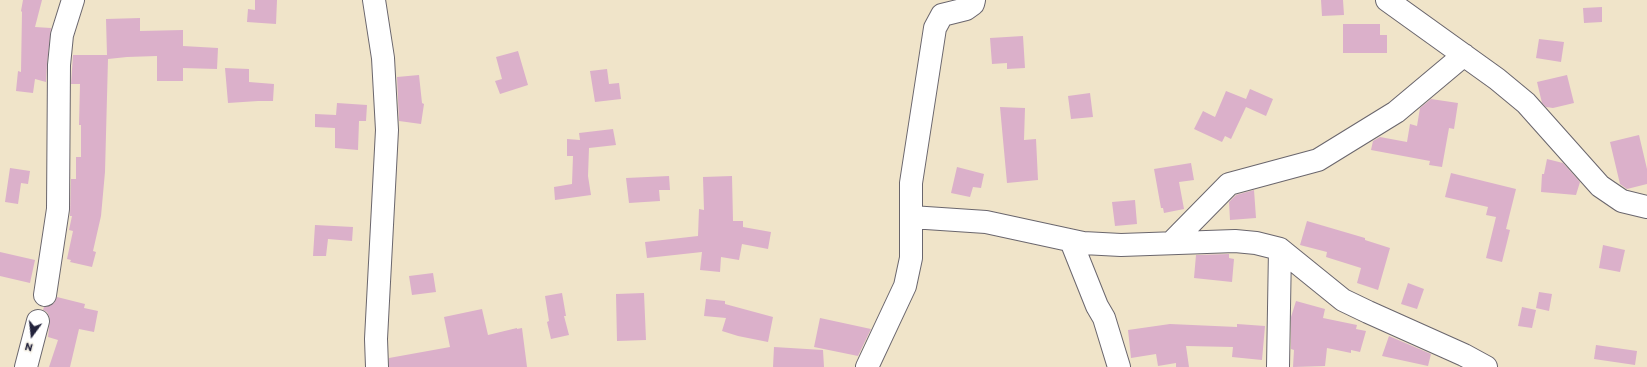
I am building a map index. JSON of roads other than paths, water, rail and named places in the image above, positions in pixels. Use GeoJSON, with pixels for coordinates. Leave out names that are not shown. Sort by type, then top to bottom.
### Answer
{"type":"FeatureCollection","features":[{"type":"Feature","properties":{"kind":"street"},"geometry":{"type":"LineString","coordinates":[[46,295],[58,209],[59,65],[62,35],[73,0]]}},
{"type":"Feature","properties":{"kind":"street"},"geometry":{"type":"LineString","coordinates":[[374,0],[384,58],[387,130],[377,332],[377,367]]}},
{"type":"Feature","properties":{"kind":"street"},"geometry":{"type":"LineString","coordinates":[[867,367],[905,286],[911,258],[911,183],[935,28],[942,15],[966,9],[974,4],[974,0]]}},
{"type":"Feature","properties":{"kind":"street"},"geometry":{"type":"LineString","coordinates":[[1387,0],[1497,79],[1526,103],[1600,186],[1622,201],[1647,207]]}},
{"type":"Feature","properties":{"kind":"street"},"geometry":{"type":"LineString","coordinates":[[1171,243],[1229,184],[1318,160],[1396,112],[1464,55]]}},
{"type":"Feature","properties":{"kind":"street"},"geometry":{"type":"LineString","coordinates":[[911,217],[986,222],[1083,243],[1121,245],[1235,241],[1256,243],[1280,249],[1343,300],[1464,355],[1486,367]]}},
{"type":"Feature","properties":{"kind":"street"},"geometry":{"type":"LineString","coordinates":[[1071,241],[1097,306],[1104,318],[1119,367]]}},
{"type":"Feature","properties":{"kind":"street"},"geometry":{"type":"LineString","coordinates":[[1278,367],[1280,249]]}},
{"type":"Feature","properties":{"kind":"street"},"geometry":{"type":"LineString","coordinates":[[26,367],[38,322]]}}]}
